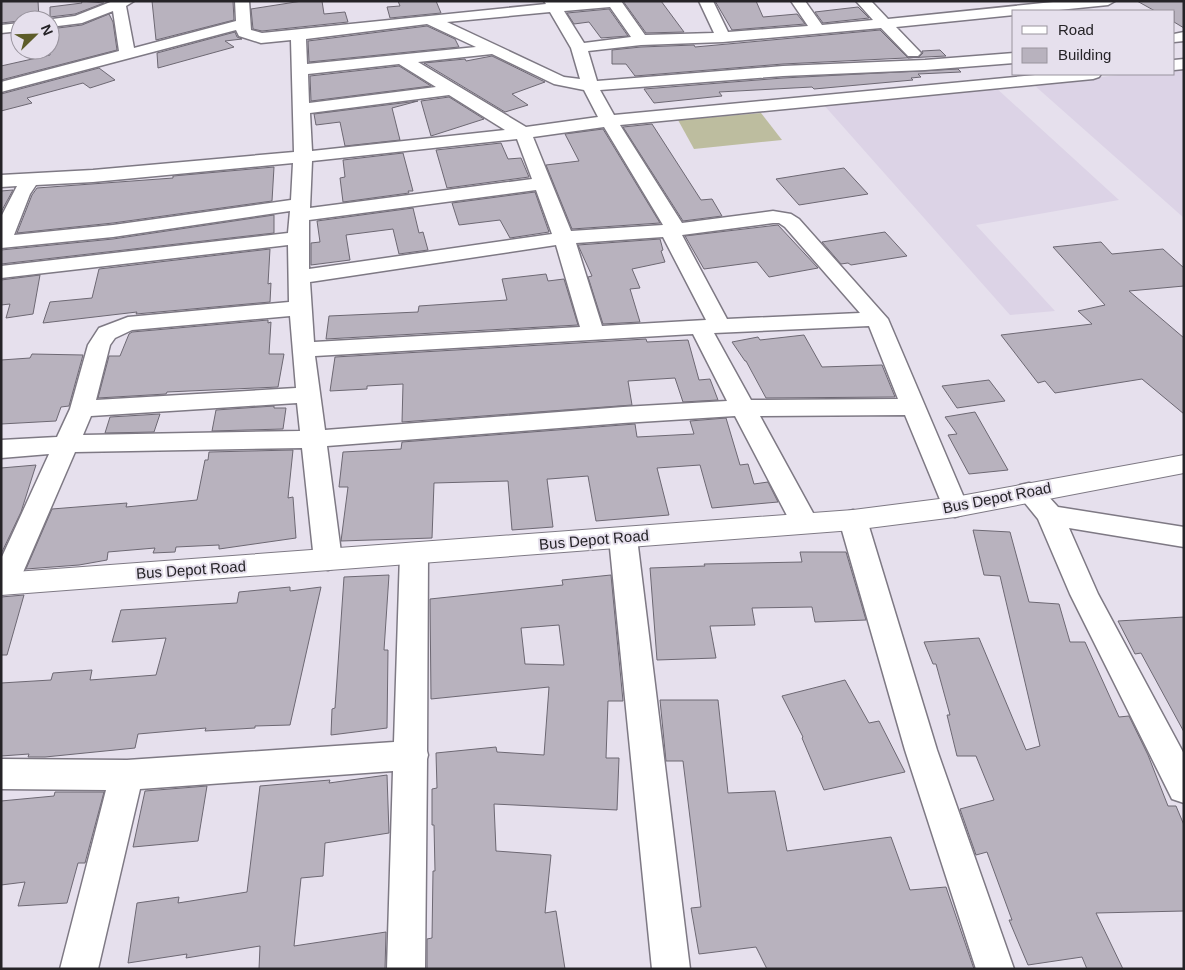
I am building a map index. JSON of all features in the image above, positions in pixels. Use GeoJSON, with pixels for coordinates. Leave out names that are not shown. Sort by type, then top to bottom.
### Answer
{"type":"FeatureCollection","features":[{"type":"Feature","properties":{"kind":"street"},"geometry":{"type":"LineString","coordinates":[[74,1],[77,20]]}},
{"type":"Feature","properties":{"kind":"street"},"geometry":{"type":"LineString","coordinates":[[242,1],[244,33],[261,38],[298,36],[552,4],[614,1],[641,40]]}},
{"type":"Feature","properties":{"kind":"street"},"geometry":{"type":"LineString","coordinates":[[706,1],[723,37]]}},
{"type":"Feature","properties":{"kind":"street"},"geometry":{"type":"LineString","coordinates":[[798,1],[818,30]]}},
{"type":"Feature","properties":{"kind":"street"},"geometry":{"type":"LineString","coordinates":[[863,1],[913,53]]}},
{"type":"Feature","properties":{"kind":"street"},"geometry":{"type":"LineString","coordinates":[[1031,10],[1108,1]]}},
{"type":"Feature","properties":{"kind":"street"},"geometry":{"type":"LineString","coordinates":[[60,22],[77,20],[123,3],[127,53]]}},
{"type":"Feature","properties":{"kind":"street"},"geometry":{"type":"LineString","coordinates":[[552,4],[579,48],[590,86],[673,230],[710,326],[745,408],[804,522]]}},
{"type":"Feature","properties":{"kind":"street"},"geometry":{"type":"LineString","coordinates":[[579,48],[641,40],[723,37],[818,30],[1012,12]]}},
{"type":"Feature","properties":{"kind":"street"},"geometry":{"type":"LineString","coordinates":[[429,19],[560,81],[590,86],[768,72],[925,65],[1012,58]]}},
{"type":"Feature","properties":{"kind":"street"},"geometry":{"type":"LineString","coordinates":[[1,87],[242,24]]}},
{"type":"Feature","properties":{"kind":"street"},"geometry":{"type":"LineString","coordinates":[[298,36],[303,157],[298,238],[300,308],[303,350],[328,560]]}},
{"type":"Feature","properties":{"kind":"street"},"geometry":{"type":"LineString","coordinates":[[300,70],[492,50]]}},
{"type":"Feature","properties":{"kind":"street"},"geometry":{"type":"LineString","coordinates":[[402,59],[522,133],[564,238],[593,333]]}},
{"type":"Feature","properties":{"kind":"street"},"geometry":{"type":"LineString","coordinates":[[1,181],[93,176],[303,157],[522,133],[609,121],[1083,75]]}},
{"type":"Feature","properties":{"kind":"street"},"geometry":{"type":"LineString","coordinates":[[300,109],[451,90]]}},
{"type":"Feature","properties":{"kind":"street"},"geometry":{"type":"LineString","coordinates":[[30,180],[21,194],[1,241],[42,239],[543,183]]}},
{"type":"Feature","properties":{"kind":"street"},"geometry":{"type":"LineString","coordinates":[[299,277],[564,238],[673,230],[773,217],[784,218],[792,223],[877,319],[955,507]]}},
{"type":"Feature","properties":{"kind":"street"},"geometry":{"type":"LineString","coordinates":[[1,272],[298,238]]}},
{"type":"Feature","properties":{"kind":"street"},"geometry":{"type":"LineString","coordinates":[[3,584],[82,409],[99,345],[107,332],[128,324],[300,308]]}},
{"type":"Feature","properties":{"kind":"street"},"geometry":{"type":"LineString","coordinates":[[303,350],[710,326],[877,319]]}},
{"type":"Feature","properties":{"kind":"street"},"geometry":{"type":"LineString","coordinates":[[82,409],[308,395]]}},
{"type":"Feature","properties":{"kind":"street"},"geometry":{"type":"LineString","coordinates":[[1,449],[22,449],[66,444],[313,440],[623,415],[745,408],[913,408]]}},
{"type":"Feature","properties":{"kind":"street","name":"Bus Depot Road"},"geometry":{"type":"LineString","coordinates":[[3,584],[623,538],[804,522],[853,520],[955,507],[1184,464]]}},
{"type":"Feature","properties":{"kind":"street"},"geometry":{"type":"LineString","coordinates":[[1030,492],[1050,516],[1084,594],[1174,747],[1184,788]]}},
{"type":"Feature","properties":{"kind":"street"},"geometry":{"type":"LineString","coordinates":[[1050,516],[1184,537]]}},
{"type":"Feature","properties":{"kind":"street"},"geometry":{"type":"LineString","coordinates":[[853,520],[922,750],[996,969]]}},
{"type":"Feature","properties":{"kind":"street"},"geometry":{"type":"LineString","coordinates":[[623,538],[671,969]]}},
{"type":"Feature","properties":{"kind":"street"},"geometry":{"type":"LineString","coordinates":[[406,969],[412,755],[414,554]]}},
{"type":"Feature","properties":{"kind":"street"},"geometry":{"type":"LineString","coordinates":[[1,774],[127,775],[412,755]]}},
{"type":"Feature","properties":{"kind":"street"},"geometry":{"type":"LineString","coordinates":[[79,969],[127,775]]}},
{"type":"Feature","properties":{"kind":"shaded area"},"geometry":{"type":"Polygon","coordinates":[[[1184,67],[1184,218],[1034,85],[1119,75],[1175,75],[1175,68],[1184,67]]]}},
{"type":"Feature","properties":{"kind":"shaded area"},"geometry":{"type":"Polygon","coordinates":[[[994,86],[1119,200],[976,225],[1055,311],[1010,315],[823,104],[994,86]]]}},
{"type":"Feature","properties":{"kind":"green space"},"geometry":{"type":"Polygon","coordinates":[[[761,113],[782,140],[694,149],[678,120],[761,113]]]}},
{"type":"Feature","properties":{"kind":"building"},"geometry":{"type":"Polygon","coordinates":[[[1,1],[38,1],[38,10],[10,10],[10,22],[1,23],[1,1]]]}},
{"type":"Feature","properties":{"kind":"building"},"geometry":{"type":"Polygon","coordinates":[[[81,1],[104,3],[75,14],[60,16],[60,10],[50,10],[50,7],[82,3],[81,1]]]}},
{"type":"Feature","properties":{"kind":"building"},"geometry":{"type":"Polygon","coordinates":[[[152,1],[233,1],[234,20],[156,40],[152,1]]]}},
{"type":"Feature","properties":{"kind":"building"},"geometry":{"type":"Polygon","coordinates":[[[302,1],[322,1],[324,14],[345,12],[348,22],[262,31],[253,29],[251,9],[302,1]]]}},
{"type":"Feature","properties":{"kind":"building"},"geometry":{"type":"Polygon","coordinates":[[[398,1],[436,1],[441,13],[390,18],[387,7],[400,6],[398,1]]]}},
{"type":"Feature","properties":{"kind":"building"},"geometry":{"type":"Polygon","coordinates":[[[623,1],[661,1],[684,32],[646,33],[623,1]]]}},
{"type":"Feature","properties":{"kind":"building"},"geometry":{"type":"Polygon","coordinates":[[[715,1],[756,1],[763,17],[797,14],[805,24],[732,30],[715,1]]]}},
{"type":"Feature","properties":{"kind":"building"},"geometry":{"type":"Polygon","coordinates":[[[1137,1],[1184,1],[1184,28],[1175,23],[1175,10],[1153,10],[1137,1]]]}},
{"type":"Feature","properties":{"kind":"building"},"geometry":{"type":"Polygon","coordinates":[[[858,7],[869,18],[823,23],[815,12],[858,7]]]}},
{"type":"Feature","properties":{"kind":"building"},"geometry":{"type":"Polygon","coordinates":[[[609,9],[628,36],[601,38],[589,22],[574,24],[567,13],[609,9]]]}},
{"type":"Feature","properties":{"kind":"building"},"geometry":{"type":"Polygon","coordinates":[[[109,14],[113,22],[117,50],[1,80],[1,66],[28,60],[60,60],[60,28],[82,25],[109,14]]]}},
{"type":"Feature","properties":{"kind":"building"},"geometry":{"type":"Polygon","coordinates":[[[427,26],[455,39],[459,47],[309,62],[308,41],[427,26]]]}},
{"type":"Feature","properties":{"kind":"building"},"geometry":{"type":"Polygon","coordinates":[[[880,30],[908,58],[783,64],[635,76],[626,64],[612,64],[612,50],[694,45],[695,47],[880,30]]]}},
{"type":"Feature","properties":{"kind":"building"},"geometry":{"type":"Polygon","coordinates":[[[235,32],[237,37],[242,39],[225,41],[234,47],[158,68],[157,53],[235,32]]]}},
{"type":"Feature","properties":{"kind":"building"},"geometry":{"type":"Polygon","coordinates":[[[940,50],[946,56],[911,58],[919,57],[923,53],[922,51],[940,50]]]}},
{"type":"Feature","properties":{"kind":"building"},"geometry":{"type":"Polygon","coordinates":[[[492,56],[545,82],[512,94],[528,105],[505,112],[424,63],[465,59],[466,61],[492,56]]]}},
{"type":"Feature","properties":{"kind":"building"},"geometry":{"type":"Polygon","coordinates":[[[399,66],[431,86],[311,101],[310,76],[399,66]]]}},
{"type":"Feature","properties":{"kind":"building"},"geometry":{"type":"Polygon","coordinates":[[[99,68],[115,80],[90,88],[83,83],[27,98],[32,103],[1,111],[1,94],[99,68]]]}},
{"type":"Feature","properties":{"kind":"building"},"geometry":{"type":"Polygon","coordinates":[[[958,69],[961,72],[918,74],[921,77],[911,78],[913,80],[814,89],[812,87],[719,92],[722,96],[654,103],[644,89],[783,78],[958,69]]]}},
{"type":"Feature","properties":{"kind":"building"},"geometry":{"type":"Polygon","coordinates":[[[449,97],[484,119],[431,136],[421,101],[449,97]]]}},
{"type":"Feature","properties":{"kind":"building"},"geometry":{"type":"Polygon","coordinates":[[[418,101],[392,108],[400,140],[345,146],[340,122],[316,125],[314,114],[418,101]]]}},
{"type":"Feature","properties":{"kind":"building"},"geometry":{"type":"Polygon","coordinates":[[[652,124],[701,200],[712,199],[722,216],[683,221],[623,127],[652,124]]]}},
{"type":"Feature","properties":{"kind":"building"},"geometry":{"type":"Polygon","coordinates":[[[603,129],[660,223],[572,229],[546,165],[579,161],[565,134],[603,129]]]}},
{"type":"Feature","properties":{"kind":"building"},"geometry":{"type":"Polygon","coordinates":[[[501,143],[508,159],[521,158],[529,177],[447,188],[436,150],[501,143]]]}},
{"type":"Feature","properties":{"kind":"building"},"geometry":{"type":"Polygon","coordinates":[[[403,153],[413,191],[343,202],[340,178],[345,177],[343,160],[403,153]]]}},
{"type":"Feature","properties":{"kind":"building"},"geometry":{"type":"Polygon","coordinates":[[[274,167],[272,201],[113,223],[17,233],[32,195],[37,188],[173,178],[173,176],[274,167]]]}},
{"type":"Feature","properties":{"kind":"building"},"geometry":{"type":"Polygon","coordinates":[[[844,168],[868,194],[799,205],[776,179],[844,168]]]}},
{"type":"Feature","properties":{"kind":"building"},"geometry":{"type":"Polygon","coordinates":[[[13,190],[1,212],[1,191],[13,190]]]}},
{"type":"Feature","properties":{"kind":"building"},"geometry":{"type":"Polygon","coordinates":[[[535,192],[549,232],[510,238],[500,220],[459,225],[452,203],[535,192]]]}},
{"type":"Feature","properties":{"kind":"building"},"geometry":{"type":"Polygon","coordinates":[[[413,208],[419,233],[423,232],[428,250],[399,254],[393,229],[346,235],[350,260],[311,265],[311,243],[320,242],[317,221],[413,208]]]}},
{"type":"Feature","properties":{"kind":"building"},"geometry":{"type":"Polygon","coordinates":[[[274,215],[274,233],[1,264],[1,250],[113,239],[274,215]]]}},
{"type":"Feature","properties":{"kind":"building"},"geometry":{"type":"Polygon","coordinates":[[[778,225],[818,268],[769,277],[757,262],[704,269],[685,236],[778,225]]]}},
{"type":"Feature","properties":{"kind":"building"},"geometry":{"type":"Polygon","coordinates":[[[885,232],[907,256],[851,265],[848,263],[841,264],[822,242],[885,232]]]}},
{"type":"Feature","properties":{"kind":"building"},"geometry":{"type":"Polygon","coordinates":[[[660,239],[663,250],[661,251],[665,262],[632,269],[640,288],[630,289],[640,322],[603,324],[588,277],[592,276],[578,245],[660,239]]]}},
{"type":"Feature","properties":{"kind":"building"},"geometry":{"type":"Polygon","coordinates":[[[1101,242],[1112,254],[1163,249],[1184,268],[1184,286],[1129,291],[1184,338],[1184,414],[1142,379],[1055,393],[1045,381],[1038,383],[1001,335],[1092,324],[1078,311],[1105,305],[1053,247],[1101,242]]]}},
{"type":"Feature","properties":{"kind":"building"},"geometry":{"type":"Polygon","coordinates":[[[270,249],[268,284],[271,283],[270,302],[136,314],[137,312],[43,323],[50,302],[92,298],[99,269],[270,249]]]}},
{"type":"Feature","properties":{"kind":"building"},"geometry":{"type":"Polygon","coordinates":[[[546,274],[548,281],[564,279],[578,325],[326,339],[329,316],[418,312],[419,306],[507,300],[502,279],[546,274]]]}},
{"type":"Feature","properties":{"kind":"building"},"geometry":{"type":"Polygon","coordinates":[[[40,275],[33,314],[6,318],[10,304],[1,305],[1,280],[40,275]]]}},
{"type":"Feature","properties":{"kind":"building"},"geometry":{"type":"Polygon","coordinates":[[[268,320],[268,323],[271,322],[269,354],[284,354],[278,387],[167,392],[166,394],[98,398],[109,356],[120,356],[129,334],[132,332],[268,320]]]}},
{"type":"Feature","properties":{"kind":"building"},"geometry":{"type":"Polygon","coordinates":[[[804,335],[822,367],[882,365],[895,397],[766,398],[746,361],[732,342],[758,337],[760,340],[804,335]]]}},
{"type":"Feature","properties":{"kind":"building"},"geometry":{"type":"Polygon","coordinates":[[[646,339],[647,342],[688,340],[699,380],[710,379],[718,400],[683,402],[675,378],[628,381],[632,405],[402,422],[403,384],[367,386],[367,389],[330,391],[335,357],[646,339]]]}},
{"type":"Feature","properties":{"kind":"building"},"geometry":{"type":"Polygon","coordinates":[[[32,354],[83,355],[69,406],[61,407],[56,421],[1,424],[1,360],[30,358],[32,354]]]}},
{"type":"Feature","properties":{"kind":"building"},"geometry":{"type":"Polygon","coordinates":[[[989,380],[1005,401],[957,408],[942,386],[989,380]]]}},
{"type":"Feature","properties":{"kind":"building"},"geometry":{"type":"Polygon","coordinates":[[[274,406],[274,408],[286,408],[283,429],[212,431],[216,410],[274,406]]]}},
{"type":"Feature","properties":{"kind":"building"},"geometry":{"type":"Polygon","coordinates":[[[975,412],[1008,470],[969,474],[948,435],[957,434],[945,417],[975,412]]]}},
{"type":"Feature","properties":{"kind":"building"},"geometry":{"type":"Polygon","coordinates":[[[160,414],[154,432],[105,433],[110,417],[160,414]]]}},
{"type":"Feature","properties":{"kind":"building"},"geometry":{"type":"Polygon","coordinates":[[[726,418],[740,465],[748,464],[754,484],[768,482],[778,502],[712,508],[700,465],[657,468],[669,515],[596,521],[588,476],[547,479],[553,527],[512,530],[508,481],[434,483],[432,538],[341,541],[348,487],[339,487],[343,452],[401,449],[402,442],[635,424],[637,437],[694,434],[690,421],[726,418]]]}},
{"type":"Feature","properties":{"kind":"building"},"geometry":{"type":"Polygon","coordinates":[[[293,450],[288,498],[293,497],[296,538],[219,549],[219,545],[176,547],[175,552],[153,553],[155,548],[108,552],[107,560],[79,565],[26,569],[52,509],[127,503],[126,507],[197,500],[205,460],[208,460],[209,452],[293,450]]]}},
{"type":"Feature","properties":{"kind":"building"},"geometry":{"type":"Polygon","coordinates":[[[36,465],[21,512],[1,554],[1,468],[36,465]]]}},
{"type":"Feature","properties":{"kind":"building"},"geometry":{"type":"Polygon","coordinates":[[[973,530],[1010,532],[1029,602],[1059,604],[1070,642],[1085,642],[1119,717],[1129,716],[1148,755],[1168,806],[1176,806],[1184,825],[1184,911],[1096,913],[1123,969],[1087,969],[1082,957],[1028,965],[1009,920],[1012,920],[987,852],[976,855],[960,809],[994,800],[976,756],[957,756],[947,715],[950,715],[936,664],[933,664],[924,642],[979,638],[1026,750],[1040,746],[1000,576],[984,575],[973,530]]]}},
{"type":"Feature","properties":{"kind":"building"},"geometry":{"type":"Polygon","coordinates":[[[800,552],[846,552],[866,620],[815,622],[812,607],[752,608],[755,625],[710,626],[716,658],[657,660],[650,568],[705,566],[704,564],[802,562],[800,552]]]}},
{"type":"Feature","properties":{"kind":"building"},"geometry":{"type":"Polygon","coordinates":[[[389,575],[384,650],[388,650],[387,728],[331,735],[332,709],[335,708],[344,577],[389,575]]]}},
{"type":"Feature","properties":{"kind":"building"},"geometry":{"type":"Polygon","coordinates":[[[611,575],[623,701],[608,701],[606,758],[619,758],[617,810],[494,804],[496,851],[551,855],[545,913],[556,911],[565,969],[427,969],[427,939],[432,938],[433,871],[435,871],[432,789],[437,788],[436,753],[496,747],[497,752],[544,755],[549,687],[431,699],[430,599],[563,585],[562,580],[611,575]],[[559,625],[521,628],[525,664],[564,665],[559,625]]]}},
{"type":"Feature","properties":{"kind":"building"},"geometry":{"type":"Polygon","coordinates":[[[290,587],[290,591],[321,587],[290,725],[205,731],[206,728],[138,734],[135,748],[45,757],[28,757],[29,754],[1,756],[1,683],[51,680],[53,673],[92,670],[90,680],[156,675],[166,638],[112,642],[121,610],[237,603],[239,592],[290,587]]]}},
{"type":"Feature","properties":{"kind":"building"},"geometry":{"type":"Polygon","coordinates":[[[24,595],[7,655],[1,655],[1,597],[24,595]]]}},
{"type":"Feature","properties":{"kind":"building"},"geometry":{"type":"Polygon","coordinates":[[[1184,617],[1184,732],[1141,653],[1135,654],[1118,621],[1184,617]]]}},
{"type":"Feature","properties":{"kind":"building"},"geometry":{"type":"Polygon","coordinates":[[[845,680],[869,723],[879,721],[905,772],[824,790],[803,737],[782,696],[845,680]]]}},
{"type":"Feature","properties":{"kind":"building"},"geometry":{"type":"Polygon","coordinates":[[[660,700],[718,700],[728,793],[775,791],[787,851],[891,837],[910,890],[946,887],[974,969],[767,969],[756,947],[699,954],[691,908],[701,907],[683,761],[666,761],[660,700]]]}},
{"type":"Feature","properties":{"kind":"building"},"geometry":{"type":"Polygon","coordinates":[[[387,775],[389,833],[325,843],[323,876],[301,878],[294,946],[386,932],[385,969],[259,969],[260,946],[186,958],[187,954],[128,963],[137,903],[179,897],[178,903],[247,892],[260,786],[330,780],[329,783],[387,775]]]}},
{"type":"Feature","properties":{"kind":"building"},"geometry":{"type":"Polygon","coordinates":[[[207,786],[198,841],[133,847],[145,791],[207,786]]]}},
{"type":"Feature","properties":{"kind":"building"},"geometry":{"type":"Polygon","coordinates":[[[55,792],[104,792],[85,863],[78,863],[67,903],[18,906],[25,882],[1,885],[1,801],[54,796],[55,792]]]}}]}
